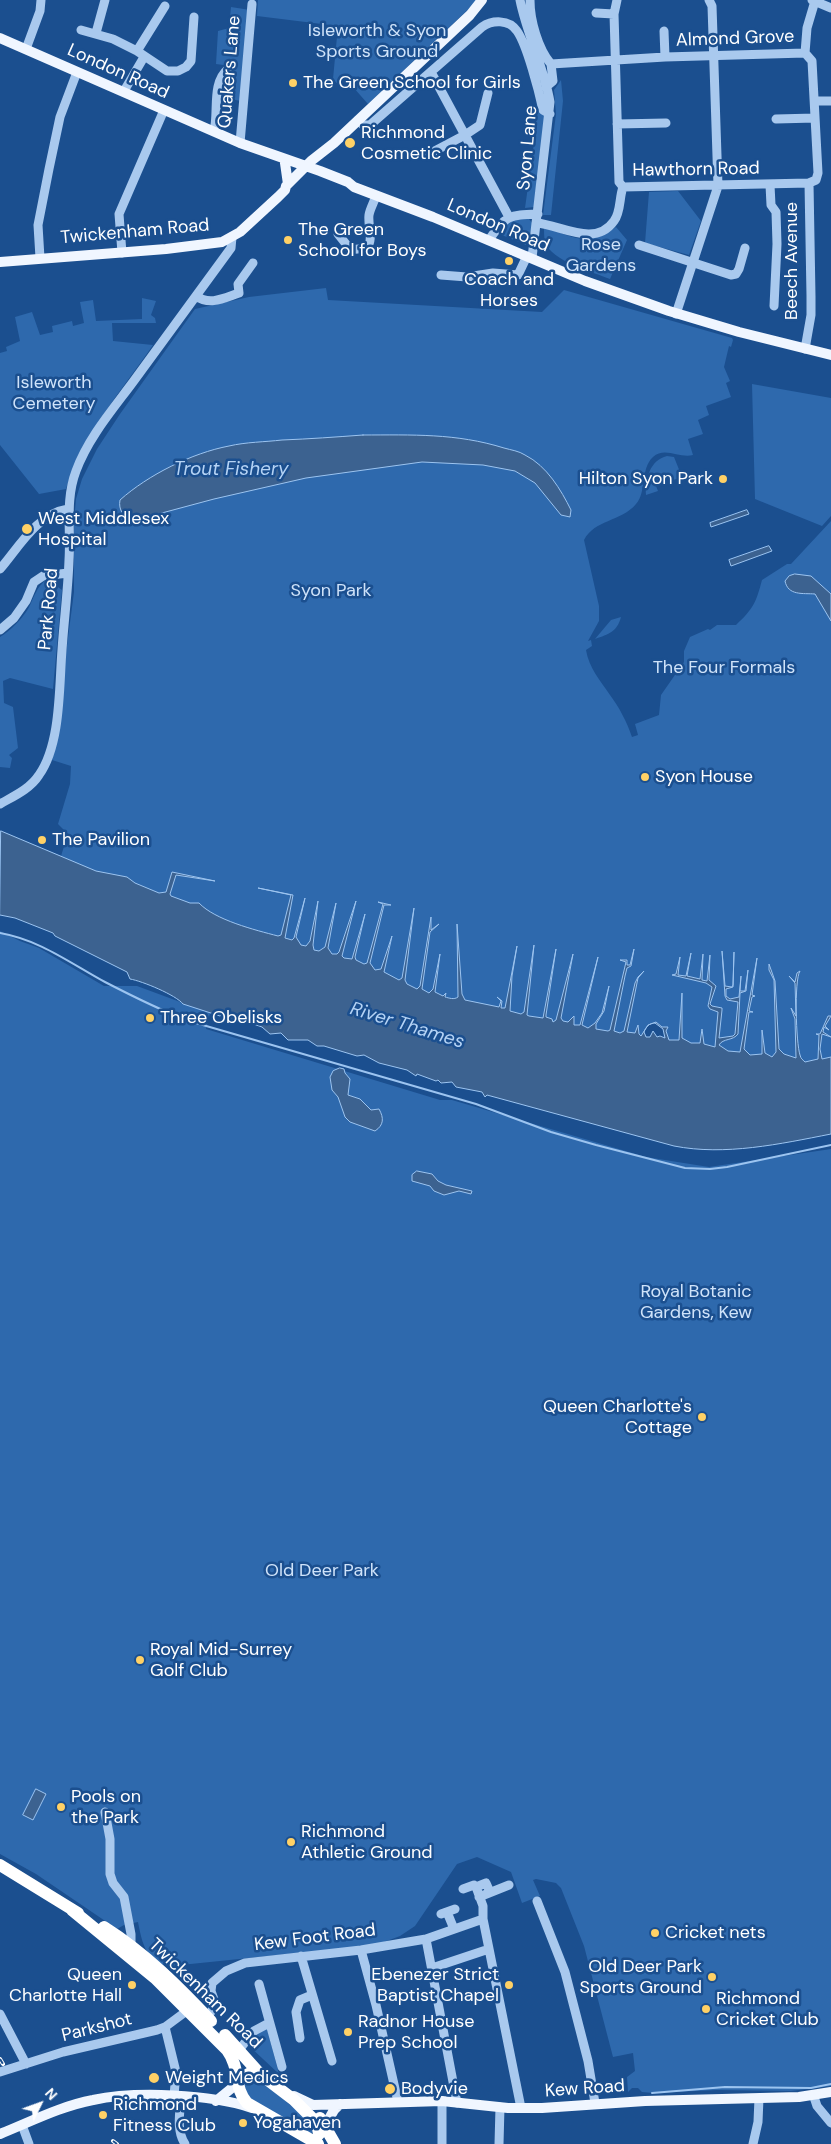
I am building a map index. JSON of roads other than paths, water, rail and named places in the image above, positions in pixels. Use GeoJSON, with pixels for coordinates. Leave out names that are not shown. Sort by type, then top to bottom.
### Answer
{"type":"FeatureCollection","features":[{"type":"Feature","properties":{"kind":"highway","name":"Twickenham Road"},"geometry":{"type":"LineString","coordinates":[[0,1865],[131,1946],[213,2016],[260,2074],[294,2100],[314,2112],[318,2136],[335,2144]]}},
{"type":"Feature","properties":{"kind":"highway","name":"Twickenham Road"},"geometry":{"type":"LineString","coordinates":[[72,1910],[134,1960],[188,2010],[231,2056],[238,2070],[238,2082],[242,2096],[253,2108]]}},
{"type":"Feature","properties":{"kind":"highway"},"geometry":{"type":"LineString","coordinates":[[238,2082],[250,2073],[260,2074]]}},
{"type":"Feature","properties":{"kind":"highway"},"geometry":{"type":"LineString","coordinates":[[253,2108],[318,2136]]}},
{"type":"Feature","properties":{"kind":"main road","name":"Twickenham Road"},"geometry":{"type":"LineString","coordinates":[[0,262],[201,245],[222,242],[232,237],[240,232],[470,15],[482,0]]}},
{"type":"Feature","properties":{"kind":"main road","name":"London Road"},"geometry":{"type":"LineString","coordinates":[[0,38],[240,143],[307,169],[348,182],[354,187],[585,280],[676,314],[831,355]]}},
{"type":"Feature","properties":{"kind":"main road"},"geometry":{"type":"LineString","coordinates":[[286,187],[283,159],[321,154]]}},
{"type":"Feature","properties":{"kind":"main road"},"geometry":{"type":"LineString","coordinates":[[216,2101],[238,2082]]}},
{"type":"Feature","properties":{"kind":"main road","name":"Kew Road"},"geometry":{"type":"LineString","coordinates":[[278,2086],[308,2104],[442,2101],[521,2108],[814,2096],[831,2092]]}},
{"type":"Feature","properties":{"kind":"main road"},"geometry":{"type":"LineString","coordinates":[[0,2134],[60,2110],[93,2100],[112,2097],[137,2095],[177,2096],[234,2102],[253,2108]]}},
{"type":"Feature","properties":{"kind":"main road"},"geometry":{"type":"LineString","coordinates":[[318,2136],[334,2110],[340,2104]]}},
{"type":"Feature","properties":{"kind":"street"},"geometry":{"type":"LineString","coordinates":[[26,49],[40,11],[41,0]]}},
{"type":"Feature","properties":{"kind":"street"},"geometry":{"type":"LineString","coordinates":[[96,33],[105,0]]}},
{"type":"Feature","properties":{"kind":"street","name":"Syon Lane"},"geometry":{"type":"LineString","coordinates":[[520,0],[526,26],[547,86],[550,114],[538,218],[530,257]]}},
{"type":"Feature","properties":{"kind":"street"},"geometry":{"type":"LineString","coordinates":[[530,0],[530,14],[545,56],[551,64],[554,80],[547,86]]}},
{"type":"Feature","properties":{"kind":"street","name":"Hawthorn Road"},"geometry":{"type":"LineString","coordinates":[[617,0],[614,14],[618,182],[623,187],[809,184]]}},
{"type":"Feature","properties":{"kind":"street"},"geometry":{"type":"LineString","coordinates":[[676,314],[718,186],[712,6],[709,0]]}},
{"type":"Feature","properties":{"kind":"street"},"geometry":{"type":"LineString","coordinates":[[805,53],[807,28],[813,0],[831,8]]}},
{"type":"Feature","properties":{"kind":"street","name":"Quakers Lane"},"geometry":{"type":"LineString","coordinates":[[240,143],[252,4]]}},
{"type":"Feature","properties":{"kind":"street"},"geometry":{"type":"LineString","coordinates":[[124,91],[140,54],[165,6]]}},
{"type":"Feature","properties":{"kind":"street"},"geometry":{"type":"LineString","coordinates":[[596,13],[614,14]]}},
{"type":"Feature","properties":{"kind":"street"},"geometry":{"type":"LineString","coordinates":[[80,30],[113,39],[167,71],[178,72],[186,68],[191,61],[194,17]]}},
{"type":"Feature","properties":{"kind":"street"},"geometry":{"type":"LineString","coordinates":[[358,120],[363,125],[370,125],[488,23],[505,23],[513,26],[519,34],[535,79],[543,110],[550,114]]}},
{"type":"Feature","properties":{"kind":"street","name":"Almond Grove"},"geometry":{"type":"LineString","coordinates":[[664,31],[665,57]]}},
{"type":"Feature","properties":{"kind":"street","name":"Almond Grove"},"geometry":{"type":"LineString","coordinates":[[551,64],[616,59],[805,53]]}},
{"type":"Feature","properties":{"kind":"street","name":"Beech Avenue"},"geometry":{"type":"LineString","coordinates":[[804,349],[811,315],[812,296],[809,184],[816,180],[818,174],[812,61],[805,53]]}},
{"type":"Feature","properties":{"kind":"street"},"geometry":{"type":"LineString","coordinates":[[214,131],[215,112],[222,74],[228,69]]}},
{"type":"Feature","properties":{"kind":"street"},"geometry":{"type":"LineString","coordinates":[[40,258],[38,224],[60,117],[77,72]]}},
{"type":"Feature","properties":{"kind":"street"},"geometry":{"type":"LineString","coordinates":[[431,72],[509,217],[500,224],[489,240]]}},
{"type":"Feature","properties":{"kind":"street"},"geometry":{"type":"LineString","coordinates":[[429,154],[480,125],[488,93]]}},
{"type":"Feature","properties":{"kind":"street"},"geometry":{"type":"LineString","coordinates":[[815,101],[831,101]]}},
{"type":"Feature","properties":{"kind":"street"},"geometry":{"type":"LineString","coordinates":[[122,252],[120,214],[164,110]]}},
{"type":"Feature","properties":{"kind":"street"},"geometry":{"type":"LineString","coordinates":[[776,119],[815,118]]}},
{"type":"Feature","properties":{"kind":"street"},"geometry":{"type":"LineString","coordinates":[[618,124],[666,123]]}},
{"type":"Feature","properties":{"kind":"street"},"geometry":{"type":"LineString","coordinates":[[770,185],[771,205],[776,212],[777,244],[774,306]]}},
{"type":"Feature","properties":{"kind":"street"},"geometry":{"type":"LineString","coordinates":[[538,218],[578,234],[588,234],[604,230],[614,222],[619,210],[619,199],[623,187]]}},
{"type":"Feature","properties":{"kind":"street"},"geometry":{"type":"LineString","coordinates":[[338,234],[350,249],[358,250],[365,247],[371,241],[369,214],[376,196]]}},
{"type":"Feature","properties":{"kind":"street","name":"Syon Lane"},"geometry":{"type":"LineString","coordinates":[[509,217],[538,218]]}},
{"type":"Feature","properties":{"kind":"street","name":"Park Road"},"geometry":{"type":"LineString","coordinates":[[2,802],[31,785],[41,773],[48,758],[59,699],[68,574],[68,509],[70,489],[77,469],[95,436],[231,248],[232,237]]}},
{"type":"Feature","properties":{"kind":"street"},"geometry":{"type":"LineString","coordinates":[[639,245],[731,275],[736,274],[739,269],[745,248]]}},
{"type":"Feature","properties":{"kind":"street"},"geometry":{"type":"LineString","coordinates":[[441,275],[492,273],[518,276],[530,257]]}},
{"type":"Feature","properties":{"kind":"street"},"geometry":{"type":"LineString","coordinates":[[196,296],[203,301],[209,302],[239,293],[238,284],[253,263]]}},
{"type":"Feature","properties":{"kind":"street"},"geometry":{"type":"LineString","coordinates":[[0,569],[41,520],[59,510],[68,509]]}},
{"type":"Feature","properties":{"kind":"street"},"geometry":{"type":"LineString","coordinates":[[0,630],[14,618],[26,601],[34,582],[43,576],[68,574]]}},
{"type":"Feature","properties":{"kind":"street"},"geometry":{"type":"LineString","coordinates":[[105,1812],[110,1839],[110,1874],[113,1883],[124,1897],[134,1960]]}},
{"type":"Feature","properties":{"kind":"street"},"geometry":{"type":"LineString","coordinates":[[464,1889],[486,1883],[490,1892]]}},
{"type":"Feature","properties":{"kind":"street"},"geometry":{"type":"LineString","coordinates":[[480,1897],[509,1885]]}},
{"type":"Feature","properties":{"kind":"street"},"geometry":{"type":"LineString","coordinates":[[476,1887],[483,1906],[482,1919],[521,2108]]}},
{"type":"Feature","properties":{"kind":"street"},"geometry":{"type":"LineString","coordinates":[[537,1901],[565,1972],[588,2061],[595,2104]]}},
{"type":"Feature","properties":{"kind":"street"},"geometry":{"type":"LineString","coordinates":[[448,1912],[454,1929]]}},
{"type":"Feature","properties":{"kind":"street","name":"Kew Foot Road"},"geometry":{"type":"LineString","coordinates":[[213,2016],[216,2005],[212,1983],[226,1971],[245,1962],[361,1950],[426,1939],[482,1919]]}},
{"type":"Feature","properties":{"kind":"street"},"geometry":{"type":"LineString","coordinates":[[109,1931],[120,1930],[129,1922]]}},
{"type":"Feature","properties":{"kind":"street"},"geometry":{"type":"LineString","coordinates":[[426,1939],[457,2103]]}},
{"type":"Feature","properties":{"kind":"street"},"geometry":{"type":"LineString","coordinates":[[432,1968],[489,1949]]}},
{"type":"Feature","properties":{"kind":"street"},"geometry":{"type":"LineString","coordinates":[[361,1950],[376,2005],[398,2102]]}},
{"type":"Feature","properties":{"kind":"street"},"geometry":{"type":"LineString","coordinates":[[301,1956],[332,2061]]}},
{"type":"Feature","properties":{"kind":"street"},"geometry":{"type":"LineString","coordinates":[[259,1984],[282,2067]]}},
{"type":"Feature","properties":{"kind":"street"},"geometry":{"type":"LineString","coordinates":[[300,2038],[296,2012],[300,2000],[312,1995]]}},
{"type":"Feature","properties":{"kind":"street","name":"Parkshot"},"geometry":{"type":"LineString","coordinates":[[0,2072],[63,2052],[165,2027],[188,2010]]}},
{"type":"Feature","properties":{"kind":"street"},"geometry":{"type":"LineString","coordinates":[[0,2014],[26,2064]]}},
{"type":"Feature","properties":{"kind":"street"},"geometry":{"type":"LineString","coordinates":[[239,2050],[254,2031],[269,2022]]}},
{"type":"Feature","properties":{"kind":"street"},"geometry":{"type":"LineString","coordinates":[[165,2027],[176,2072],[179,2128],[185,2144]]}},
{"type":"Feature","properties":{"kind":"street"},"geometry":{"type":"LineString","coordinates":[[814,2096],[817,2106],[831,2123]]}},
{"type":"Feature","properties":{"kind":"street"},"geometry":{"type":"LineString","coordinates":[[753,2144],[758,2122],[759,2098]]}},
{"type":"Feature","properties":{"kind":"street"},"geometry":{"type":"LineString","coordinates":[[442,2101],[442,2144]]}},
{"type":"Feature","properties":{"kind":"street"},"geometry":{"type":"LineString","coordinates":[[499,2144],[500,2107]]}},
{"type":"Feature","properties":{"kind":"street"},"geometry":{"type":"LineString","coordinates":[[22,2126],[29,2144]]}},
{"type":"Feature","properties":{"kind":"water","name":"Trout Fishery"},"geometry":{"type":"Polygon","coordinates":[[[363,435],[451,437],[486,443],[520,452],[540,465],[553,479],[571,510],[570,517],[561,515],[535,483],[515,471],[483,465],[422,462],[306,478],[214,499],[132,521],[121,510],[120,500],[144,482],[171,466],[215,449],[249,443],[363,435]]]}},
{"type":"Feature","properties":{"kind":"water"},"geometry":{"type":"Polygon","coordinates":[[[747,510],[749,514],[711,527],[710,523],[747,510]]]}},
{"type":"Feature","properties":{"kind":"water"},"geometry":{"type":"Polygon","coordinates":[[[769,546],[772,551],[731,566],[729,560],[769,546]]]}},
{"type":"Feature","properties":{"kind":"water"},"geometry":{"type":"Polygon","coordinates":[[[795,574],[811,576],[831,594],[831,621],[815,594],[797,593],[789,589],[785,581],[789,576],[795,574]]]}},
{"type":"Feature","properties":{"kind":"water","name":"River Thames"},"geometry":{"type":"Polygon","coordinates":[[[1,831],[96,871],[127,877],[135,883],[159,893],[166,892],[172,872],[215,881],[176,875],[170,894],[190,903],[199,903],[206,909],[236,924],[278,936],[281,935],[291,895],[258,888],[293,895],[285,938],[292,940],[305,898],[296,937],[301,945],[306,946],[310,941],[318,901],[314,950],[319,951],[325,947],[336,903],[328,948],[332,954],[339,952],[356,901],[342,956],[352,959],[365,914],[355,957],[356,960],[364,964],[367,963],[383,904],[378,902],[391,905],[384,905],[370,963],[375,970],[381,969],[392,936],[384,972],[399,980],[402,978],[414,908],[405,980],[407,984],[417,989],[420,986],[431,917],[431,930],[439,924],[430,932],[422,989],[429,993],[433,989],[440,954],[435,992],[443,996],[446,993],[445,997],[458,997],[457,924],[462,994],[465,1000],[499,1007],[501,1001],[497,997],[502,1001],[501,1008],[505,1008],[517,946],[512,976],[510,1011],[521,1014],[524,1012],[534,945],[527,1015],[529,1016],[543,1018],[556,949],[546,1015],[553,1022],[556,1020],[573,954],[561,1018],[563,1021],[568,1022],[574,1016],[574,1025],[580,1025],[598,957],[582,1025],[588,1028],[595,1023],[602,1013],[609,986],[604,1011],[596,1024],[596,1029],[610,1030],[626,962],[620,960],[627,960],[627,965],[630,965],[634,949],[631,966],[627,968],[625,976],[614,1031],[620,1033],[624,1031],[635,983],[638,977],[644,971],[638,978],[627,1032],[635,1033],[638,1025],[641,1036],[645,1029],[646,1037],[650,1037],[653,1031],[657,1037],[665,1038],[663,1029],[653,1023],[656,1022],[662,1027],[668,1027],[666,1031],[669,1040],[679,1040],[682,993],[682,1038],[691,1043],[700,1043],[702,1029],[704,1044],[715,1047],[718,1012],[710,1009],[708,1006],[712,987],[706,983],[672,975],[676,974],[680,957],[678,975],[686,976],[691,953],[687,976],[700,979],[703,954],[702,980],[707,981],[710,955],[709,980],[716,986],[710,1004],[722,1008],[719,1038],[733,1036],[735,1034],[738,1002],[727,1000],[725,996],[722,951],[725,986],[732,987],[734,952],[733,987],[726,989],[726,996],[730,999],[739,997],[741,976],[740,991],[745,991],[748,970],[746,991],[740,993],[738,1034],[719,1045],[728,1051],[740,1052],[757,958],[752,995],[755,996],[752,997],[749,1011],[753,1012],[749,1012],[744,1049],[750,1055],[762,1054],[762,1030],[765,1053],[772,1057],[776,1052],[774,980],[769,970],[769,964],[775,981],[779,1049],[784,1054],[796,1058],[795,1019],[791,1008],[796,1016],[795,983],[789,976],[795,982],[797,973],[800,971],[796,998],[797,1026],[800,1055],[805,1062],[818,1059],[819,1035],[816,1034],[820,1034],[828,1016],[831,1016],[825,1026],[829,1030],[824,1027],[823,1032],[831,1037],[822,1034],[820,1049],[822,1059],[831,1057],[831,1134],[752,1148],[693,1149],[674,1146],[487,1095],[485,1097],[482,1092],[456,1087],[452,1082],[441,1083],[438,1080],[436,1081],[417,1074],[416,1076],[407,1070],[379,1063],[364,1055],[357,1056],[324,1046],[317,1046],[308,1040],[288,1040],[281,1033],[270,1034],[262,1027],[239,1019],[236,1022],[230,1020],[227,1015],[223,1014],[220,1016],[183,1004],[158,989],[130,979],[127,972],[55,936],[53,933],[15,918],[0,915],[1,831]]]}},
{"type":"Feature","properties":{"kind":"water"},"geometry":{"type":"Polygon","coordinates":[[[340,1068],[344,1069],[350,1079],[348,1095],[360,1099],[371,1110],[379,1109],[382,1121],[375,1131],[350,1122],[345,1117],[338,1097],[332,1090],[330,1077],[333,1071],[340,1068]]]}},
{"type":"Feature","properties":{"kind":"water"},"geometry":{"type":"Polygon","coordinates":[[[417,1171],[432,1174],[438,1181],[446,1185],[472,1191],[471,1194],[459,1191],[444,1195],[434,1191],[430,1186],[412,1181],[412,1175],[417,1171]]]}},
{"type":"Feature","properties":{"kind":"water"},"geometry":{"type":"Polygon","coordinates":[[[36,1789],[46,1794],[33,1820],[23,1815],[36,1789]]]}},
{"type":"Feature","properties":{"kind":"waterway"},"geometry":{"type":"LineString","coordinates":[[0,933],[15,936],[42,947],[105,982],[157,1008],[189,1021],[476,1104],[551,1132],[685,1168],[710,1169],[727,1167],[831,1145]]}},
{"type":"Feature","properties":{"kind":"waterway"},"geometry":{"type":"LineString","coordinates":[[652,2093],[725,2087],[811,2088],[831,2084]]}},
{"type":"Feature","properties":{"kind":"railway"},"geometry":{"type":"LineString","coordinates":[[0,2059],[3,2064]]}},
{"type":"Feature","properties":{"kind":"railway"},"geometry":{"type":"LineString","coordinates":[[113,2141],[117,2144]]}},
{"type":"Feature","properties":{"kind":"place","name":"The Green School for Girls"},"geometry":{"type":"Point","coordinates":[293,83]}},
{"type":"Feature","properties":{"kind":"place","name":"Richmond Cosmetic Clinic"},"geometry":{"type":"Point","coordinates":[350,143]}},
{"type":"Feature","properties":{"kind":"place","name":"The Green School for Boys"},"geometry":{"type":"Point","coordinates":[288,240]}},
{"type":"Feature","properties":{"kind":"place","name":"Coach and Horses"},"geometry":{"type":"Point","coordinates":[509,261]}},
{"type":"Feature","properties":{"kind":"place","name":"Hilton Syon Park"},"geometry":{"type":"Point","coordinates":[723,479]}},
{"type":"Feature","properties":{"kind":"place","name":"West Middlesex Hospital"},"geometry":{"type":"Point","coordinates":[27,529]}},
{"type":"Feature","properties":{"kind":"place","name":"Syon House"},"geometry":{"type":"Point","coordinates":[645,777]}},
{"type":"Feature","properties":{"kind":"place","name":"The Pavilion"},"geometry":{"type":"Point","coordinates":[42,840]}},
{"type":"Feature","properties":{"kind":"place","name":"Three Obelisks"},"geometry":{"type":"Point","coordinates":[150,1018]}},
{"type":"Feature","properties":{"kind":"place","name":"Queen Charlotte's Cottage"},"geometry":{"type":"Point","coordinates":[702,1417]}},
{"type":"Feature","properties":{"kind":"place","name":"Royal Mid-Surrey Golf Club"},"geometry":{"type":"Point","coordinates":[140,1660]}},
{"type":"Feature","properties":{"kind":"place","name":"Pools on the Park"},"geometry":{"type":"Point","coordinates":[61,1807]}},
{"type":"Feature","properties":{"kind":"place","name":"Richmond Athletic Ground"},"geometry":{"type":"Point","coordinates":[291,1842]}},
{"type":"Feature","properties":{"kind":"place","name":"Cricket nets"},"geometry":{"type":"Point","coordinates":[655,1933]}},
{"type":"Feature","properties":{"kind":"place","name":"Old Deer Park Sports Ground"},"geometry":{"type":"Point","coordinates":[712,1977]}},
{"type":"Feature","properties":{"kind":"place","name":"Queen Charlotte Hall"},"geometry":{"type":"Point","coordinates":[132,1985]}},
{"type":"Feature","properties":{"kind":"place","name":"Ebenezer Strict Baptist Chapel"},"geometry":{"type":"Point","coordinates":[509,1985]}},
{"type":"Feature","properties":{"kind":"place","name":"Richmond Cricket Club"},"geometry":{"type":"Point","coordinates":[706,2009]}},
{"type":"Feature","properties":{"kind":"place","name":"Radnor House Prep School"},"geometry":{"type":"Point","coordinates":[348,2032]}},
{"type":"Feature","properties":{"kind":"place","name":"Weight Medics"},"geometry":{"type":"Point","coordinates":[154,2078]}},
{"type":"Feature","properties":{"kind":"place","name":"Bodyvie"},"geometry":{"type":"Point","coordinates":[390,2089]}},
{"type":"Feature","properties":{"kind":"place","name":"Richmond Fitness Club"},"geometry":{"type":"Point","coordinates":[103,2115]}},
{"type":"Feature","properties":{"kind":"place","name":"Yogahaven"},"geometry":{"type":"Point","coordinates":[243,2123]}},
{"type":"Feature","properties":{"kind":"park label","name":"Isleworth & Syon Sports Ground"},"geometry":{"type":"Point","coordinates":[377,41]}},
{"type":"Feature","properties":{"kind":"park label","name":"Rose Gardens"},"geometry":{"type":"Point","coordinates":[601,255]}},
{"type":"Feature","properties":{"kind":"park label","name":"Isleworth Cemetery"},"geometry":{"type":"Point","coordinates":[54,393]}},
{"type":"Feature","properties":{"kind":"park label","name":"Syon Park"},"geometry":{"type":"Point","coordinates":[331,591]}},
{"type":"Feature","properties":{"kind":"park label","name":"The Four Formals"},"geometry":{"type":"Point","coordinates":[724,668]}},
{"type":"Feature","properties":{"kind":"park label","name":"Royal Botanic Gardens, Kew"},"geometry":{"type":"Point","coordinates":[696,1302]}},
{"type":"Feature","properties":{"kind":"park label","name":"Old Deer Park"},"geometry":{"type":"Point","coordinates":[322,1571]}}]}
